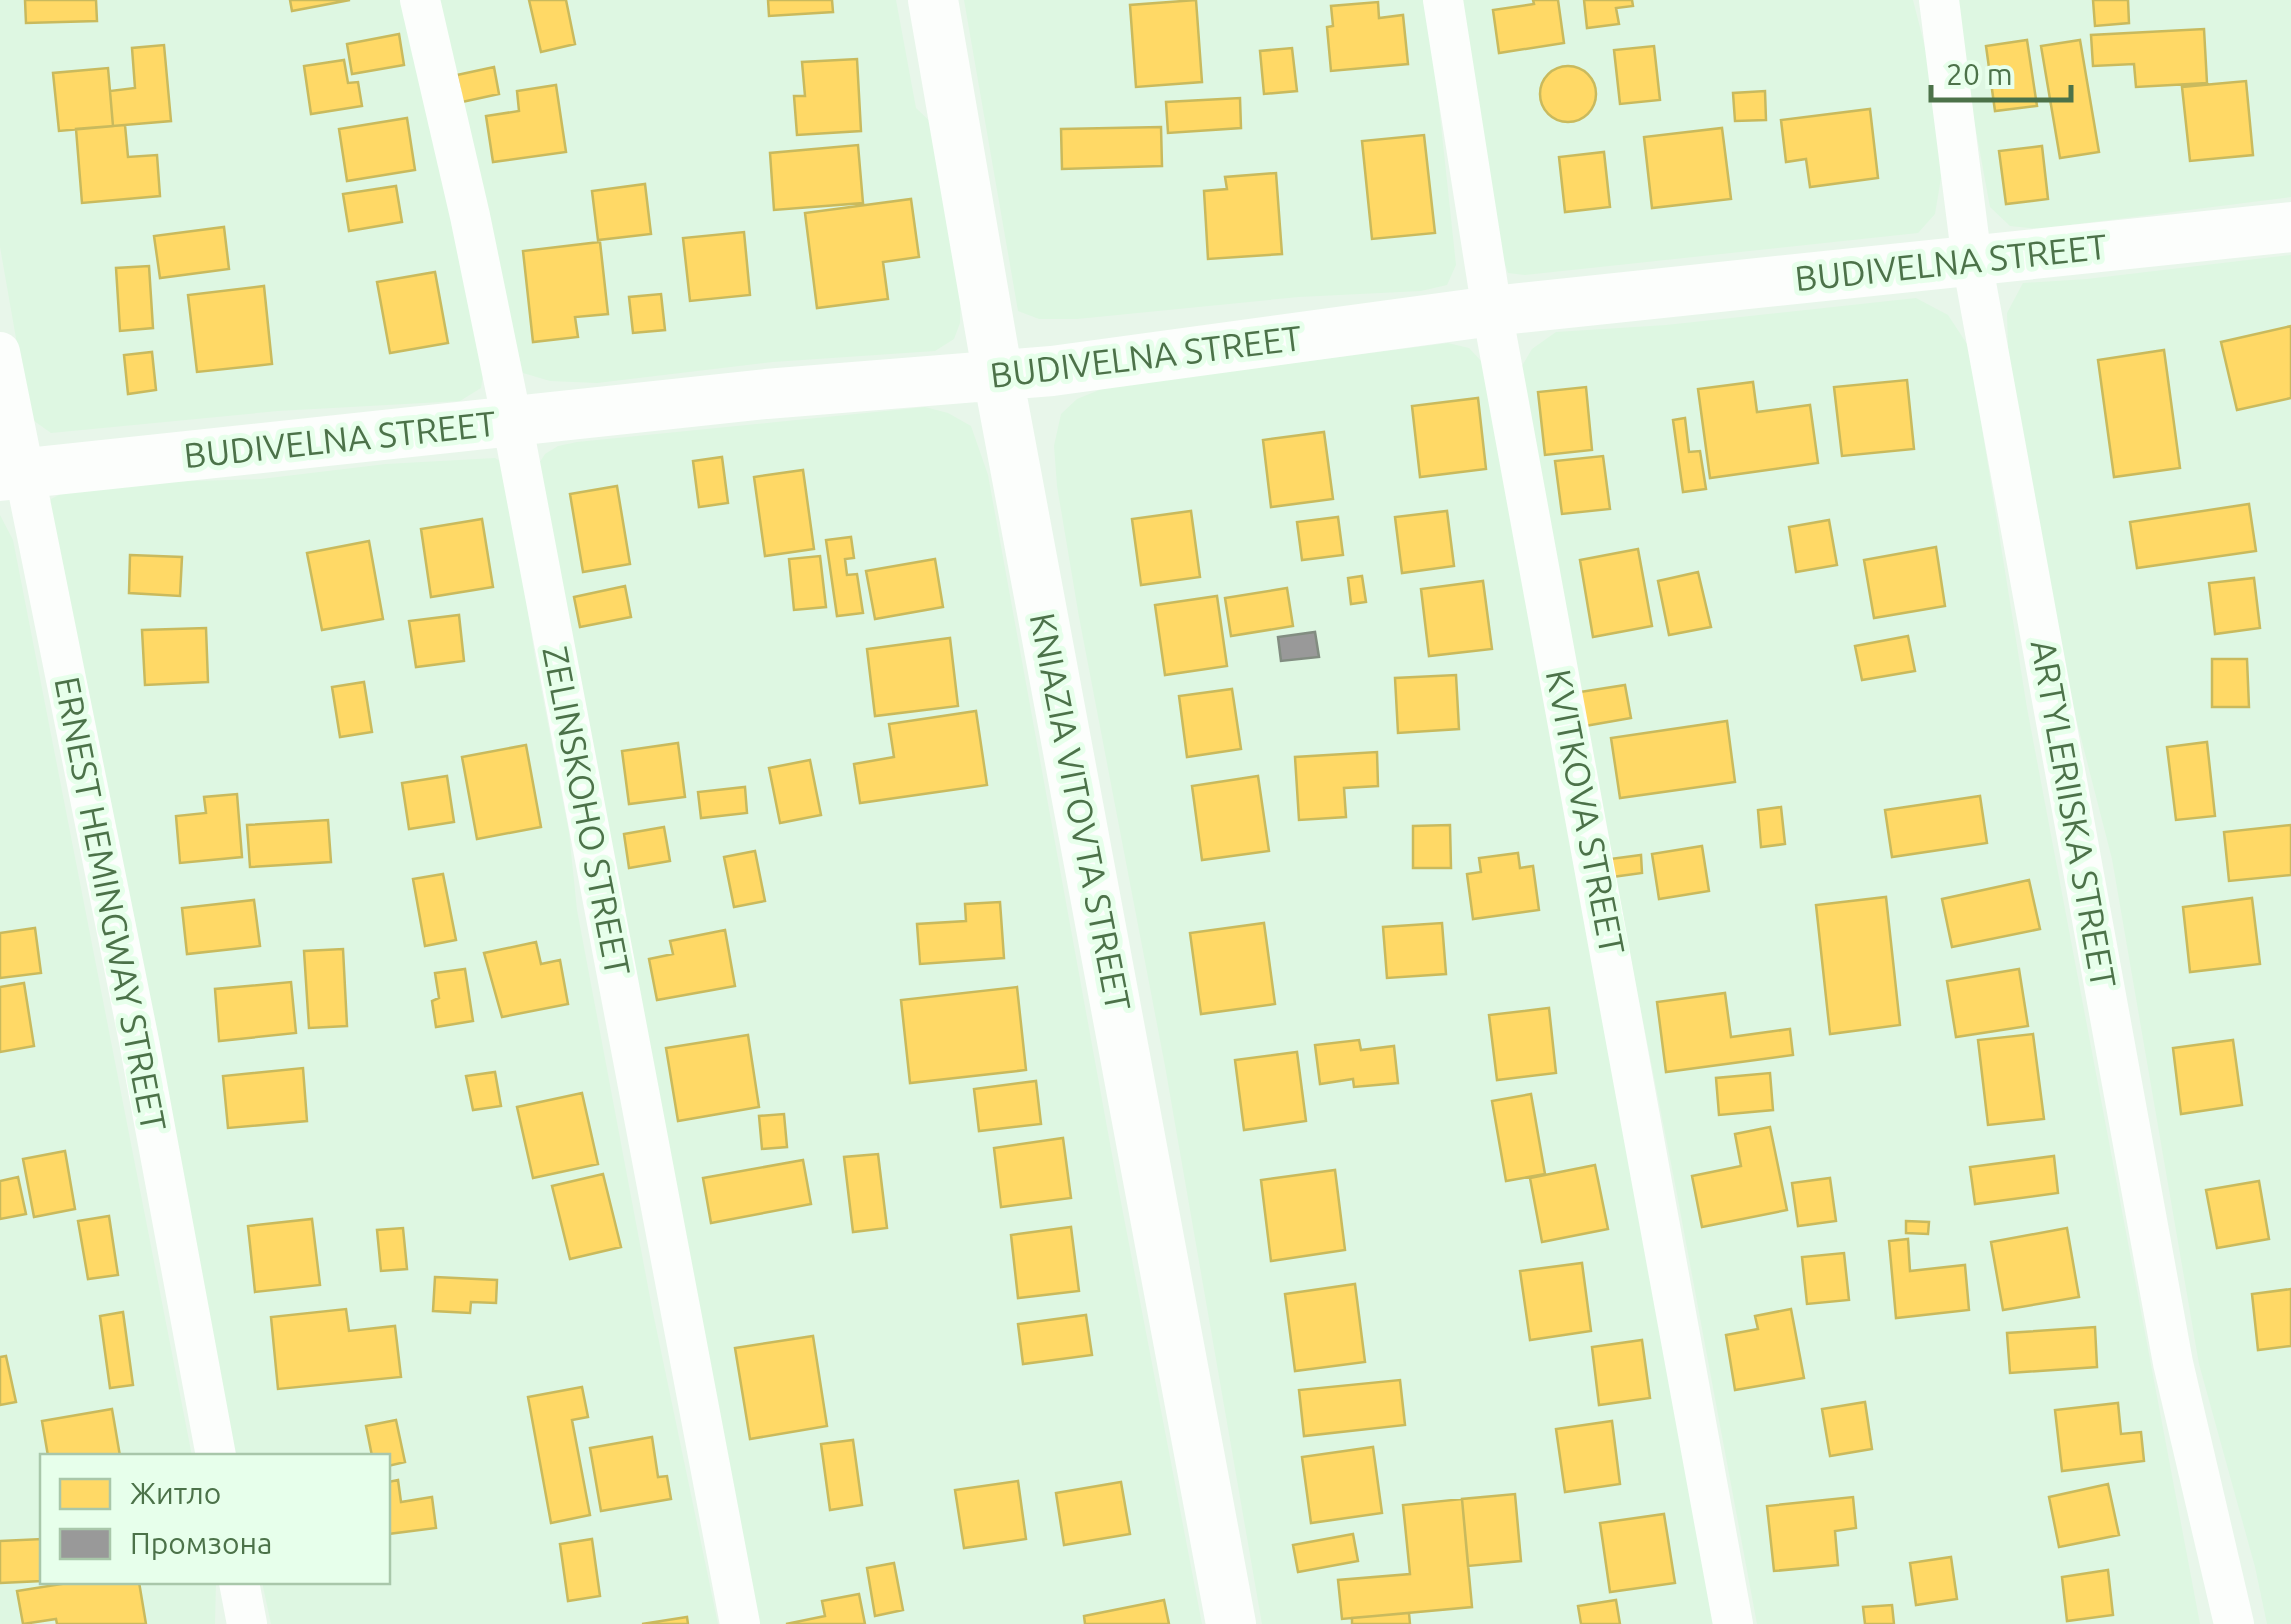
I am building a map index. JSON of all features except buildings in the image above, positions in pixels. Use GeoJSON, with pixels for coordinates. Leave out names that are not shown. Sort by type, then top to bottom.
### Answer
{"type":"FeatureCollection","features":[{"type":"Feature","properties":{"kind":"street","name":"ZELINSKOHO STREET"},"geometry":{"type":"LineString","coordinates":[[420,0],[512,421],[740,1624]]}},
{"type":"Feature","properties":{"kind":"street","name":"KNIAZIA VITOVTA STREET"},"geometry":{"type":"LineString","coordinates":[[933,0],[998,376],[1231,1624]]}},
{"type":"Feature","properties":{"kind":"street","name":"KVITKOVA STREET"},"geometry":{"type":"LineString","coordinates":[[1443,0],[1492,311],[1733,1624]]}},
{"type":"Feature","properties":{"kind":"street","name":"ARTYLERIISKA STREET"},"geometry":{"type":"LineString","coordinates":[[1939,0],[1972,262],[2173,1363],[2234,1624]]}},
{"type":"Feature","properties":{"kind":"street","name":"BUDIVELNA STREET"},"geometry":{"type":"LineString","coordinates":[[11,475],[766,394],[998,376],[1492,311],[2291,226]]}},
{"type":"Feature","properties":{"kind":"street","name":"ERNEST HEMINGWAY STREET"},"geometry":{"type":"LineString","coordinates":[[0,352],[11,475],[139,1042],[216,1454]]}},
{"type":"Feature","properties":{"kind":"street"},"geometry":{"type":"LineString","coordinates":[[239,1584],[247,1624]]}},
{"type":"Feature","properties":{"kind":"shaded area"},"geometry":{"type":"Polygon","coordinates":[[[0,0],[403,0],[484,370],[481,388],[460,401],[278,411],[51,433],[30,418],[0,247],[0,0]]]}},
{"type":"Feature","properties":{"kind":"shaded area"},"geometry":{"type":"Polygon","coordinates":[[[435,0],[896,0],[916,108],[937,128],[961,284],[960,323],[954,339],[935,351],[773,362],[597,383],[550,381],[523,373],[435,0]]]}},
{"type":"Feature","properties":{"kind":"shaded area"},"geometry":{"type":"Polygon","coordinates":[[[964,0],[1423,0],[1435,69],[1456,265],[1447,285],[1421,291],[1299,297],[1077,319],[1039,319],[1018,311],[964,0]]]}},
{"type":"Feature","properties":{"kind":"shaded area"},"geometry":{"type":"Polygon","coordinates":[[[1457,0],[1913,0],[1933,79],[1941,178],[1935,214],[1918,233],[1525,275],[1508,273],[1499,246],[1457,0]]]}},
{"type":"Feature","properties":{"kind":"shaded area"},"geometry":{"type":"Polygon","coordinates":[[[1952,0],[2291,0],[2291,197],[2038,229],[2010,226],[1990,207],[1952,0]]]}},
{"type":"Feature","properties":{"kind":"shaded area"},"geometry":{"type":"Polygon","coordinates":[[[2291,255],[2291,1624],[2267,1624],[2199,1364],[2112,859],[2073,707],[2008,350],[2007,313],[2023,283],[2291,255]]]}},
{"type":"Feature","properties":{"kind":"shaded area"},"geometry":{"type":"Polygon","coordinates":[[[1916,298],[1948,315],[1969,347],[2027,708],[2200,1624],[1757,1624],[1516,376],[1532,349],[1556,332],[1666,325],[1916,298]]]}},
{"type":"Feature","properties":{"kind":"shaded area"},"geometry":{"type":"Polygon","coordinates":[[[1448,343],[1469,348],[1484,364],[1716,1624],[1262,1624],[1165,1066],[1079,617],[1054,446],[1061,414],[1077,399],[1107,387],[1448,343]]]}},
{"type":"Feature","properties":{"kind":"shaded area"},"geometry":{"type":"Polygon","coordinates":[[[925,407],[948,413],[971,426],[988,475],[1202,1624],[755,1624],[538,465],[545,454],[558,446],[577,442],[925,407]]]}},
{"type":"Feature","properties":{"kind":"shaded area"},"geometry":{"type":"Polygon","coordinates":[[[495,458],[505,464],[535,657],[569,832],[577,910],[652,1308],[718,1624],[271,1624],[262,1584],[390,1584],[390,1454],[235,1454],[45,520],[51,499],[71,489],[123,483],[261,479],[386,464],[495,458]]]}},
{"type":"Feature","properties":{"kind":"shaded area"},"geometry":{"type":"Polygon","coordinates":[[[0,515],[13,540],[192,1454],[40,1454],[40,1584],[216,1584],[215,1624],[0,1624],[0,515]]]}}]}
